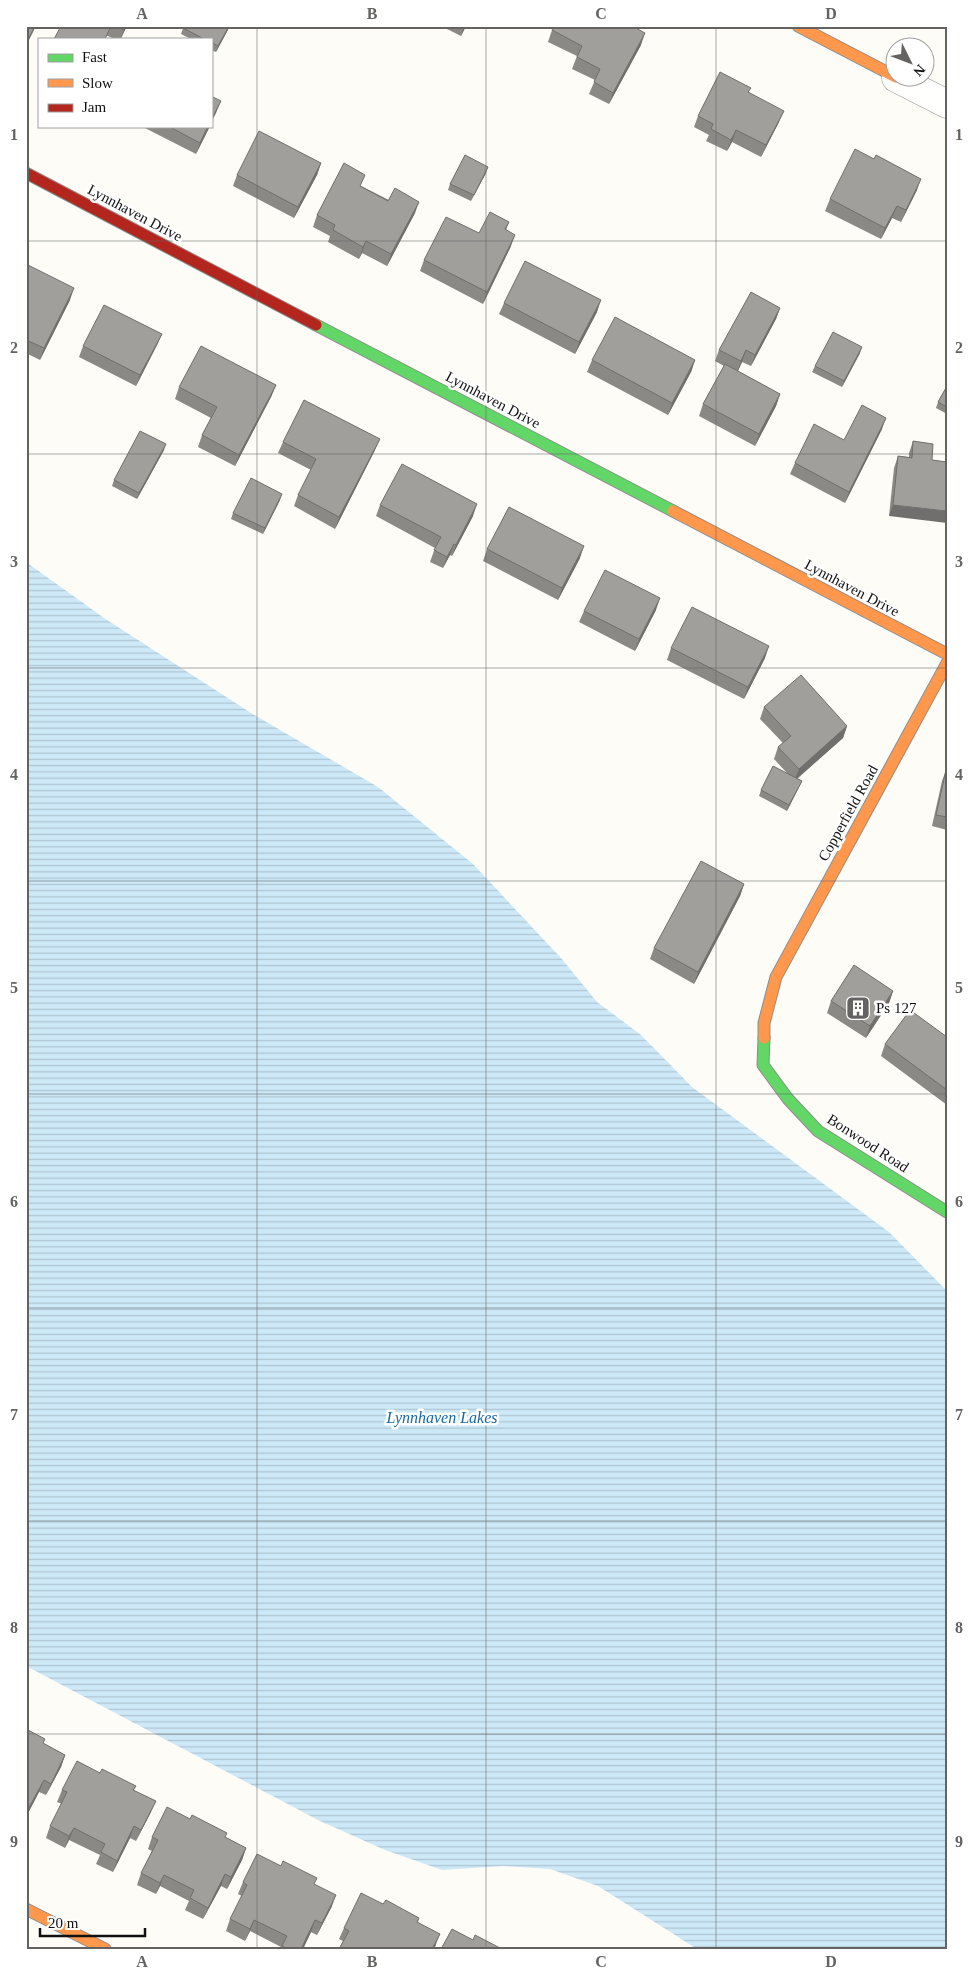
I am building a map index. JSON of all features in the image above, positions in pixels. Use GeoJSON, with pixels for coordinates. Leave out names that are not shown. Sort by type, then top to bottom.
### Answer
{"type":"FeatureCollection","features":[{"type":"Feature","properties":{"kind":"street"},"geometry":{"type":"LineString","coordinates":[[798,26],[886,72]]}},
{"type":"Feature","properties":{"kind":"street"},"geometry":{"type":"LineString","coordinates":[[917,88],[947,104]]}},
{"type":"Feature","properties":{"kind":"street","name":"Lynnhaven Drive"},"geometry":{"type":"LineString","coordinates":[[26,173],[947,654]]}},
{"type":"Feature","properties":{"kind":"street","name":"Copperfield Road"},"geometry":{"type":"LineString","coordinates":[[776,977],[947,663]]}},
{"type":"Feature","properties":{"kind":"street","name":"Bonwood Road"},"geometry":{"type":"LineString","coordinates":[[776,977],[764,1023],[763,1065],[788,1099],[818,1131],[947,1212]]}},
{"type":"Feature","properties":{"kind":"street"},"geometry":{"type":"LineString","coordinates":[[26,1909],[104,1949]]}},
{"type":"Feature","properties":{"kind":"water","name":"Lynnhaven Lakes"},"geometry":{"type":"Polygon","coordinates":[[[26,562],[104,618],[251,713],[378,787],[473,864],[561,958],[597,1002],[641,1035],[692,1087],[889,1232],[946,1290],[947,1949],[697,1949],[598,1886],[550,1869],[503,1866],[442,1870],[385,1850],[320,1821],[26,1666],[26,562]]]}},
{"type":"Feature","properties":{"kind":"building"},"geometry":{"type":"Polygon","coordinates":[[[26,26],[35,26],[26,43],[26,26]]]}},
{"type":"Feature","properties":{"kind":"building"},"geometry":{"type":"Polygon","coordinates":[[[61,26],[111,26],[105,38],[55,38],[61,26]]]}},
{"type":"Feature","properties":{"kind":"building"},"geometry":{"type":"Polygon","coordinates":[[[117,26],[125,26],[124,30],[117,26]]]}},
{"type":"Feature","properties":{"kind":"building"},"geometry":{"type":"Polygon","coordinates":[[[184,26],[229,26],[218,46],[212,43],[212,38],[202,38],[183,28],[184,26]]]}},
{"type":"Feature","properties":{"kind":"building"},"geometry":{"type":"Polygon","coordinates":[[[554,26],[632,26],[645,33],[613,93],[594,82],[600,69],[577,57],[582,46],[552,30],[554,26]]]}},
{"type":"Feature","properties":{"kind":"building"},"geometry":{"type":"Polygon","coordinates":[[[720,72],[751,88],[748,92],[784,111],[766,145],[736,130],[731,140],[711,129],[713,124],[698,116],[720,72]]]}},
{"type":"Feature","properties":{"kind":"building"},"geometry":{"type":"Polygon","coordinates":[[[212,96],[221,101],[212,118],[212,96]]]}},
{"type":"Feature","properties":{"kind":"building"},"geometry":{"type":"Polygon","coordinates":[[[172,128],[207,128],[200,143],[172,128]]]}},
{"type":"Feature","properties":{"kind":"building"},"geometry":{"type":"Polygon","coordinates":[[[259,131],[321,163],[298,207],[237,175],[259,131]]]}},
{"type":"Feature","properties":{"kind":"building"},"geometry":{"type":"Polygon","coordinates":[[[855,149],[874,159],[876,155],[921,179],[906,210],[897,206],[885,228],[830,199],[855,149]]]}},
{"type":"Feature","properties":{"kind":"building"},"geometry":{"type":"Polygon","coordinates":[[[465,155],[488,167],[474,195],[450,184],[465,155]]]}},
{"type":"Feature","properties":{"kind":"building"},"geometry":{"type":"Polygon","coordinates":[[[344,163],[365,175],[360,186],[388,201],[395,188],[419,202],[391,254],[366,241],[363,247],[333,230],[335,225],[317,215],[344,163]]]}},
{"type":"Feature","properties":{"kind":"building"},"geometry":{"type":"Polygon","coordinates":[[[490,212],[509,222],[505,229],[515,235],[487,292],[424,260],[446,217],[479,233],[490,212]]]}},
{"type":"Feature","properties":{"kind":"building"},"geometry":{"type":"Polygon","coordinates":[[[525,261],[601,300],[579,342],[504,303],[525,261]]]}},
{"type":"Feature","properties":{"kind":"building"},"geometry":{"type":"Polygon","coordinates":[[[26,264],[74,288],[44,348],[26,340],[26,264]]]}},
{"type":"Feature","properties":{"kind":"building"},"geometry":{"type":"Polygon","coordinates":[[[751,292],[780,308],[755,355],[746,350],[741,361],[719,350],[751,292]]]}},
{"type":"Feature","properties":{"kind":"building"},"geometry":{"type":"Polygon","coordinates":[[[104,305],[162,334],[140,375],[83,346],[104,305]]]}},
{"type":"Feature","properties":{"kind":"building"},"geometry":{"type":"Polygon","coordinates":[[[615,317],[695,360],[672,403],[592,360],[615,317]]]}},
{"type":"Feature","properties":{"kind":"building"},"geometry":{"type":"Polygon","coordinates":[[[833,332],[862,347],[844,381],[815,366],[833,332]]]}},
{"type":"Feature","properties":{"kind":"building"},"geometry":{"type":"Polygon","coordinates":[[[201,346],[276,385],[239,455],[202,435],[217,407],[179,387],[201,346]]]}},
{"type":"Feature","properties":{"kind":"building"},"geometry":{"type":"Polygon","coordinates":[[[725,364],[780,394],[759,434],[703,404],[725,364]]]}},
{"type":"Feature","properties":{"kind":"building"},"geometry":{"type":"Polygon","coordinates":[[[947,386],[947,407],[938,402],[947,386]]]}},
{"type":"Feature","properties":{"kind":"building"},"geometry":{"type":"Polygon","coordinates":[[[304,400],[380,439],[339,517],[298,495],[316,459],[283,442],[304,400]]]}},
{"type":"Feature","properties":{"kind":"building"},"geometry":{"type":"Polygon","coordinates":[[[862,405],[886,418],[849,492],[795,463],[814,424],[844,440],[862,405]]]}},
{"type":"Feature","properties":{"kind":"building"},"geometry":{"type":"Polygon","coordinates":[[[140,431],[166,444],[139,493],[114,480],[140,431]]]}},
{"type":"Feature","properties":{"kind":"building"},"geometry":{"type":"Polygon","coordinates":[[[913,441],[933,444],[932,460],[947,462],[947,511],[893,505],[898,456],[912,458],[913,441]]]}},
{"type":"Feature","properties":{"kind":"building"},"geometry":{"type":"Polygon","coordinates":[[[402,464],[477,504],[456,545],[454,544],[447,557],[434,550],[441,537],[380,505],[402,464]]]}},
{"type":"Feature","properties":{"kind":"building"},"geometry":{"type":"Polygon","coordinates":[[[251,478],[282,494],[265,528],[233,513],[251,478]]]}},
{"type":"Feature","properties":{"kind":"building"},"geometry":{"type":"Polygon","coordinates":[[[509,507],[584,546],[562,588],[487,549],[509,507]]]}},
{"type":"Feature","properties":{"kind":"building"},"geometry":{"type":"Polygon","coordinates":[[[605,570],[660,598],[639,639],[584,611],[605,570]]]}},
{"type":"Feature","properties":{"kind":"building"},"geometry":{"type":"Polygon","coordinates":[[[692,607],[769,646],[748,687],[671,648],[692,607]]]}},
{"type":"Feature","properties":{"kind":"building"},"geometry":{"type":"Polygon","coordinates":[[[801,675],[847,726],[799,769],[778,747],[791,736],[764,707],[801,675]]]}},
{"type":"Feature","properties":{"kind":"building"},"geometry":{"type":"Polygon","coordinates":[[[773,766],[802,781],[789,805],[761,790],[773,766]]]}},
{"type":"Feature","properties":{"kind":"building"},"geometry":{"type":"Polygon","coordinates":[[[947,770],[947,817],[936,815],[947,770]]]}},
{"type":"Feature","properties":{"kind":"building"},"geometry":{"type":"Polygon","coordinates":[[[701,861],[744,884],[698,972],[654,948],[701,861]]]}},
{"type":"Feature","properties":{"kind":"building","name":"Ps 127"},"geometry":{"type":"Polygon","coordinates":[[[854,965],[893,991],[870,1026],[831,1001],[854,965]]]}},
{"type":"Feature","properties":{"kind":"building"},"geometry":{"type":"Polygon","coordinates":[[[910,1010],[947,1037],[947,1090],[885,1044],[910,1010]]]}},
{"type":"Feature","properties":{"kind":"building"},"geometry":{"type":"Polygon","coordinates":[[[26,1729],[45,1739],[43,1743],[65,1755],[51,1784],[44,1780],[26,1813],[26,1729]]]}},
{"type":"Feature","properties":{"kind":"building"},"geometry":{"type":"Polygon","coordinates":[[[77,1761],[100,1773],[102,1769],[136,1786],[133,1790],[156,1801],[141,1830],[134,1826],[117,1861],[101,1852],[105,1844],[74,1828],[69,1836],[50,1826],[67,1792],[62,1790],[77,1761]]]}},
{"type":"Feature","properties":{"kind":"building"},"geometry":{"type":"Polygon","coordinates":[[[167,1807],[190,1819],[192,1815],[227,1833],[225,1837],[246,1848],[231,1877],[225,1874],[208,1908],[190,1898],[194,1890],[164,1875],[160,1883],[141,1873],[158,1840],[152,1837],[167,1807]]]}},
{"type":"Feature","properties":{"kind":"building"},"geometry":{"type":"Polygon","coordinates":[[[257,1854],[281,1866],[283,1861],[317,1878],[314,1884],[336,1895],[322,1923],[315,1920],[301,1949],[288,1949],[282,1946],[287,1936],[254,1920],[250,1929],[230,1919],[247,1885],[243,1882],[257,1854]]]}},
{"type":"Feature","properties":{"kind":"building"},"geometry":{"type":"Polygon","coordinates":[[[361,1893],[383,1904],[386,1900],[419,1918],[417,1922],[440,1934],[432,1949],[339,1949],[349,1931],[344,1928],[361,1893]]]}},
{"type":"Feature","properties":{"kind":"building"},"geometry":{"type":"Polygon","coordinates":[[[452,1929],[473,1940],[475,1935],[502,1949],[441,1949],[452,1929]]]}},
{"type":"Feature","properties":{"kind":"traffic: fast"},"geometry":{"type":"LineString","coordinates":[[316,325],[673,511]]}},
{"type":"Feature","properties":{"kind":"traffic: fast"},"geometry":{"type":"LineString","coordinates":[[764,1038],[763,1065],[788,1099],[818,1131],[947,1212]]}},
{"type":"Feature","properties":{"kind":"traffic: slow"},"geometry":{"type":"LineString","coordinates":[[798,26],[886,72]]}},
{"type":"Feature","properties":{"kind":"traffic: slow"},"geometry":{"type":"LineString","coordinates":[[673,511],[947,654]]}},
{"type":"Feature","properties":{"kind":"traffic: slow"},"geometry":{"type":"LineString","coordinates":[[764,1038],[764,1023],[776,977],[947,663]]}},
{"type":"Feature","properties":{"kind":"traffic: slow"},"geometry":{"type":"LineString","coordinates":[[26,1909],[105,1949]]}},
{"type":"Feature","properties":{"kind":"traffic: jam"},"geometry":{"type":"LineString","coordinates":[[26,173],[316,325]]}},
{"type":"Feature","properties":{"kind":"place","name":"Ps 127"},"geometry":{"type":"Point","coordinates":[858,1008]}}]}
